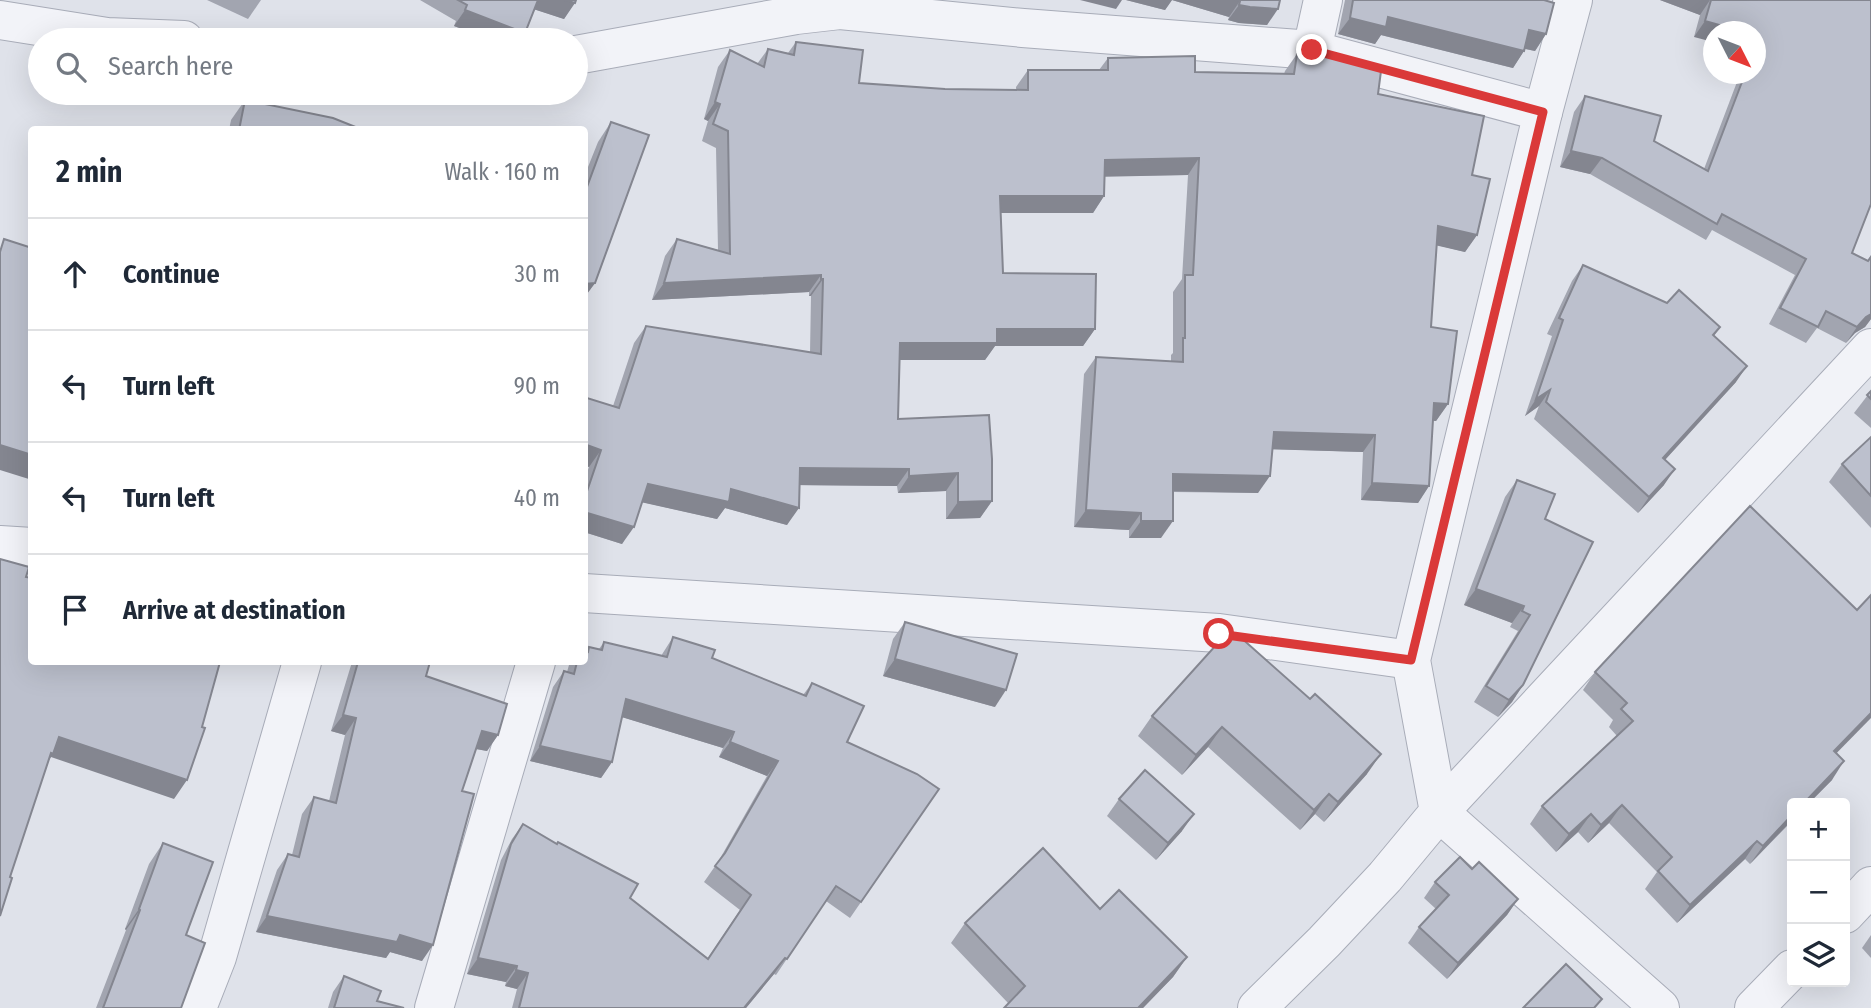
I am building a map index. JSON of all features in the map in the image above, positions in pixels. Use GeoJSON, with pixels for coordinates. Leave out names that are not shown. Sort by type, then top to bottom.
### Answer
{"type":"FeatureCollection","features":[{"type":"Feature","properties":{"kind":"street"},"geometry":{"type":"LineString","coordinates":[[1312,50],[1323,0]]}},
{"type":"Feature","properties":{"kind":"street"},"geometry":{"type":"LineString","coordinates":[[1573,0],[1543,112],[1411,660],[1439,812],[1660,1008]]}},
{"type":"Feature","properties":{"kind":"street"},"geometry":{"type":"LineString","coordinates":[[588,53],[796,15],[840,10],[1023,28],[1312,50],[1543,112]]}},
{"type":"Feature","properties":{"kind":"street"},"geometry":{"type":"LineString","coordinates":[[0,20],[50,28]]}},
{"type":"Feature","properties":{"kind":"street"},"geometry":{"type":"LineString","coordinates":[[1257,1008],[1368,896],[1439,812],[1871,348]]}},
{"type":"Feature","properties":{"kind":"street"},"geometry":{"type":"LineString","coordinates":[[0,545],[28,547]]}},
{"type":"Feature","properties":{"kind":"street"},"geometry":{"type":"LineString","coordinates":[[588,593],[1219,634],[1411,660]]}},
{"type":"Feature","properties":{"kind":"street"},"geometry":{"type":"LineString","coordinates":[[197,1008],[217,957],[301,665]]}},
{"type":"Feature","properties":{"kind":"street"},"geometry":{"type":"LineString","coordinates":[[435,1008],[535,665]]}},
{"type":"Feature","properties":{"kind":"street"},"geometry":{"type":"LineString","coordinates":[[1850,909],[1871,886]]}},
{"type":"Feature","properties":{"kind":"street"},"geometry":{"type":"LineString","coordinates":[[1754,1008],[1787,974]]}},
{"type":"Feature","properties":{"kind":"building"},"geometry":{"type":"Polygon","coordinates":[[[458,0],[538,0],[527,28],[512,28],[465,10],[467,5],[458,0]]]}},
{"type":"Feature","properties":{"kind":"building"},"geometry":{"type":"Polygon","coordinates":[[[1235,0],[1280,0],[1278,9],[1239,5],[1240,1],[1235,0]]]}},
{"type":"Feature","properties":{"kind":"building"},"geometry":{"type":"Polygon","coordinates":[[[1353,0],[1544,0],[1554,3],[1546,34],[1529,30],[1524,51],[1388,17],[1386,27],[1350,18],[1353,0]]]}},
{"type":"Feature","properties":{"kind":"building"},"geometry":{"type":"Polygon","coordinates":[[[1711,0],[1871,0],[1871,204],[1852,253],[1868,261],[1871,257],[1871,314],[1857,327],[1826,311],[1818,327],[1780,308],[1806,259],[1722,214],[1717,224],[1602,158],[1571,151],[1585,96],[1661,116],[1654,141],[1708,171],[1741,84],[1766,84],[1766,21],[1705,21],[1711,0]]]}},
{"type":"Feature","properties":{"kind":"building"},"geometry":{"type":"Polygon","coordinates":[[[796,42],[863,50],[859,83],[945,89],[1028,90],[1028,70],[1108,70],[1108,58],[1195,56],[1195,72],[1294,74],[1297,54],[1320,55],[1381,71],[1378,94],[1484,116],[1472,175],[1490,179],[1477,235],[1438,226],[1431,327],[1457,331],[1448,404],[1434,403],[1429,486],[1372,483],[1375,435],[1274,432],[1270,476],[1173,474],[1173,521],[1141,521],[1141,513],[1086,510],[1096,357],[1183,362],[1185,275],[1193,275],[1199,158],[1105,160],[1104,196],[1000,196],[1003,273],[1096,274],[1095,329],[997,329],[997,343],[900,343],[898,419],[989,415],[992,501],[958,502],[958,473],[909,476],[909,469],[800,468],[799,508],[731,489],[729,502],[648,484],[634,527],[588,513],[588,488],[601,450],[588,445],[588,398],[619,408],[646,326],[821,354],[821,275],[664,283],[677,239],[730,254],[728,131],[713,124],[720,104],[715,102],[730,50],[764,67],[768,49],[794,55],[796,42]]]}},
{"type":"Feature","properties":{"kind":"building"},"geometry":{"type":"Polygon","coordinates":[[[244,105],[269,105],[333,118],[353,126],[240,126],[244,105]]]}},
{"type":"Feature","properties":{"kind":"building"},"geometry":{"type":"Polygon","coordinates":[[[611,122],[649,135],[595,283],[588,284],[588,184],[611,122]]]}},
{"type":"Feature","properties":{"kind":"building"},"geometry":{"type":"Polygon","coordinates":[[[4,239],[28,247],[28,454],[0,445],[0,252],[4,239]]]}},
{"type":"Feature","properties":{"kind":"building"},"geometry":{"type":"Polygon","coordinates":[[[1583,265],[1667,303],[1679,290],[1720,327],[1713,335],[1747,366],[1663,458],[1675,469],[1649,497],[1546,402],[1550,390],[1536,399],[1563,320],[1559,318],[1583,265]]]}},
{"type":"Feature","properties":{"kind":"building"},"geometry":{"type":"Polygon","coordinates":[[[1871,437],[1871,496],[1842,464],[1871,437]]]}},
{"type":"Feature","properties":{"kind":"building"},"geometry":{"type":"Polygon","coordinates":[[[1517,480],[1555,494],[1545,519],[1593,542],[1523,685],[1509,700],[1486,686],[1530,615],[1522,611],[1524,606],[1476,589],[1517,480]]]}},
{"type":"Feature","properties":{"kind":"building"},"geometry":{"type":"Polygon","coordinates":[[[1750,506],[1857,610],[1871,595],[1871,713],[1834,751],[1844,761],[1809,798],[1787,798],[1787,820],[1763,846],[1757,841],[1690,905],[1658,871],[1672,857],[1622,805],[1601,825],[1591,814],[1569,834],[1542,806],[1633,721],[1621,709],[1627,703],[1595,672],[1750,506]]]}},
{"type":"Feature","properties":{"kind":"building"},"geometry":{"type":"Polygon","coordinates":[[[0,559],[28,567],[28,665],[219,665],[202,727],[205,728],[187,780],[59,737],[53,754],[51,753],[10,877],[12,878],[0,916],[0,559]]]}},
{"type":"Feature","properties":{"kind":"building"},"geometry":{"type":"Polygon","coordinates":[[[905,622],[1017,654],[1006,690],[895,659],[905,622]]]}},
{"type":"Feature","properties":{"kind":"building"},"geometry":{"type":"Polygon","coordinates":[[[1226,634],[1239,636],[1310,699],[1315,694],[1381,754],[1338,802],[1329,794],[1314,810],[1222,727],[1196,755],[1152,716],[1226,634]]]}},
{"type":"Feature","properties":{"kind":"building"},"geometry":{"type":"Polygon","coordinates":[[[673,637],[715,650],[712,658],[806,696],[812,683],[864,706],[847,742],[917,774],[939,789],[861,902],[836,886],[787,959],[785,958],[744,1008],[519,1008],[528,973],[516,970],[517,966],[478,958],[511,844],[523,824],[638,884],[630,898],[708,959],[751,895],[715,866],[778,761],[730,742],[734,732],[626,699],[612,762],[540,746],[564,671],[574,674],[576,665],[588,665],[589,647],[602,650],[604,642],[667,657],[673,637]]]}},
{"type":"Feature","properties":{"kind":"building"},"geometry":{"type":"Polygon","coordinates":[[[357,665],[429,665],[426,676],[507,704],[498,735],[482,731],[462,791],[474,794],[433,945],[400,935],[397,942],[267,916],[288,854],[299,857],[314,797],[336,803],[356,718],[343,715],[357,665]]]}},
{"type":"Feature","properties":{"kind":"building"},"geometry":{"type":"Polygon","coordinates":[[[1145,770],[1194,814],[1168,843],[1119,799],[1145,770]]]}},
{"type":"Feature","properties":{"kind":"building"},"geometry":{"type":"Polygon","coordinates":[[[163,843],[213,862],[186,935],[205,943],[181,1008],[103,1008],[140,910],[163,843]]]}},
{"type":"Feature","properties":{"kind":"building"},"geometry":{"type":"Polygon","coordinates":[[[1043,848],[1100,909],[1119,890],[1187,957],[1140,1008],[1004,1008],[1025,986],[965,923],[1043,848]]]}},
{"type":"Feature","properties":{"kind":"building"},"geometry":{"type":"Polygon","coordinates":[[[1460,857],[1472,869],[1479,862],[1518,899],[1458,963],[1419,927],[1449,895],[1435,882],[1460,857]]]}},
{"type":"Feature","properties":{"kind":"building"},"geometry":{"type":"Polygon","coordinates":[[[1566,964],[1602,999],[1594,1008],[1523,1008],[1566,964]]]}},
{"type":"Feature","properties":{"kind":"building"},"geometry":{"type":"Polygon","coordinates":[[[344,976],[381,991],[377,1001],[404,1008],[334,1008],[344,976]]]}},
{"type":"Feature","properties":{"kind":"route"},"geometry":{"type":"LineString","coordinates":[[1219,634],[1411,660],[1543,112],[1312,50]]}}]}
